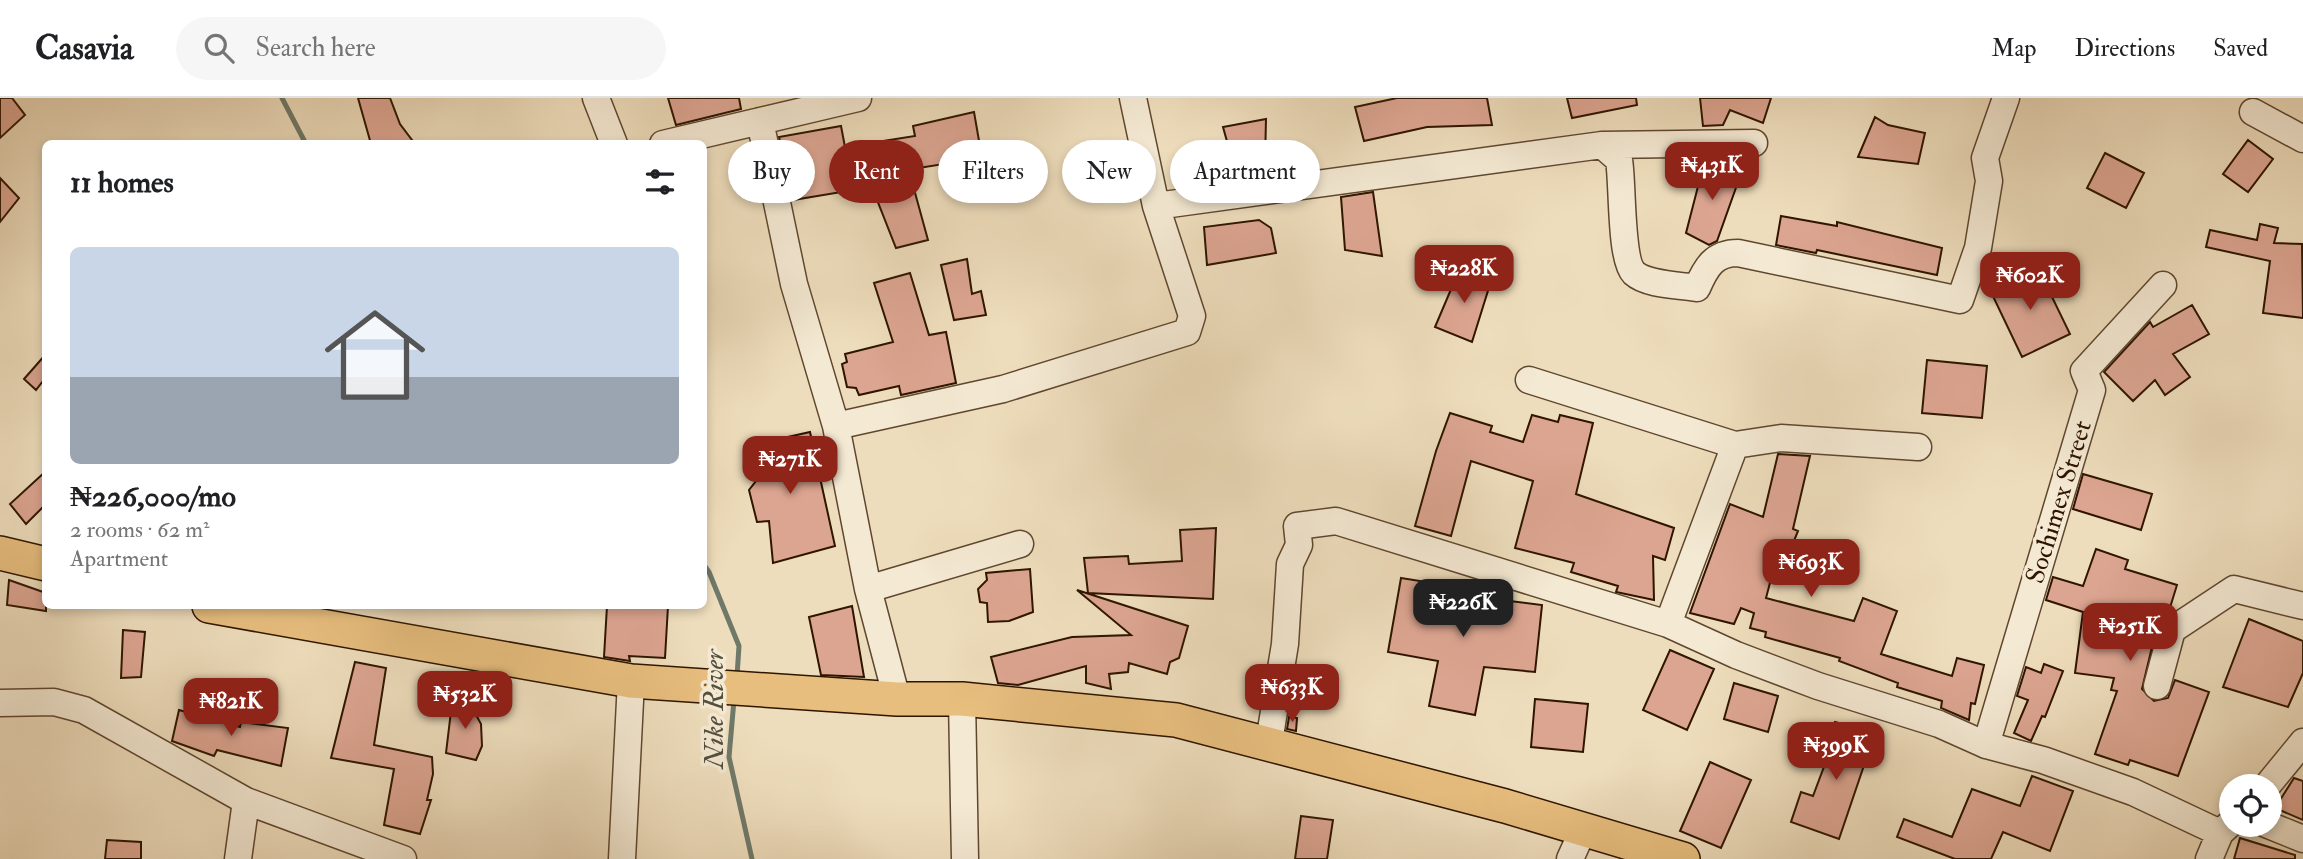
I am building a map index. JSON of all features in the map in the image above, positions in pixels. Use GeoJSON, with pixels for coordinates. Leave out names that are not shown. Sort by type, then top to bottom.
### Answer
{"type":"FeatureCollection","features":[{"type":"Feature","properties":{"kind":"main road"},"geometry":{"type":"LineString","coordinates":[[0,553],[42,563]]}},
{"type":"Feature","properties":{"kind":"main road"},"geometry":{"type":"LineString","coordinates":[[226,609],[631,681],[897,699],[962,699],[1176,720],[1269,742],[1584,828],[1683,859]]}},
{"type":"Feature","properties":{"kind":"street"},"geometry":{"type":"LineString","coordinates":[[596,98],[612,140]]}},
{"type":"Feature","properties":{"kind":"street"},"geometry":{"type":"LineString","coordinates":[[680,140],[858,98]]}},
{"type":"Feature","properties":{"kind":"street"},"geometry":{"type":"LineString","coordinates":[[836,426],[1003,389],[1187,332],[1192,316],[1156,206],[1133,98]]}},
{"type":"Feature","properties":{"kind":"street"},"geometry":{"type":"LineString","coordinates":[[1602,145],[1619,160],[1627,257],[1634,273],[1643,278],[1697,288],[1705,269],[1716,257],[1724,253],[1738,253],[1961,300],[1978,248],[1989,181],[1985,158],[2006,98]]}},
{"type":"Feature","properties":{"kind":"street"},"geometry":{"type":"LineString","coordinates":[[2253,112],[2303,139]]}},
{"type":"Feature","properties":{"kind":"street"},"geometry":{"type":"LineString","coordinates":[[760,121],[794,284],[836,426],[868,589],[897,699]]}},
{"type":"Feature","properties":{"kind":"street"},"geometry":{"type":"LineString","coordinates":[[1156,206],[1602,145],[1754,142]]}},
{"type":"Feature","properties":{"kind":"street","name":"Sochimex Street"},"geometry":{"type":"LineString","coordinates":[[1986,745],[2092,390],[2084,370],[2163,285]]}},
{"type":"Feature","properties":{"kind":"street"},"geometry":{"type":"LineString","coordinates":[[1529,380],[1735,445],[1781,438],[1917,447]]}},
{"type":"Feature","properties":{"kind":"street"},"geometry":{"type":"LineString","coordinates":[[1668,624],[1735,445]]}},
{"type":"Feature","properties":{"kind":"street"},"geometry":{"type":"LineString","coordinates":[[1269,742],[1286,644],[1290,564],[1299,545],[1297,526],[1336,521],[1668,624],[1794,678],[1939,724],[1986,745],[2043,760],[2219,826]]}},
{"type":"Feature","properties":{"kind":"street"},"geometry":{"type":"LineString","coordinates":[[868,589],[1020,544]]}},
{"type":"Feature","properties":{"kind":"street"},"geometry":{"type":"LineString","coordinates":[[2157,686],[2172,630],[2234,589],[2303,606]]}},
{"type":"Feature","properties":{"kind":"street"},"geometry":{"type":"LineString","coordinates":[[622,859],[631,681]]}},
{"type":"Feature","properties":{"kind":"street"},"geometry":{"type":"LineString","coordinates":[[962,699],[965,859]]}},
{"type":"Feature","properties":{"kind":"street"},"geometry":{"type":"LineString","coordinates":[[0,703],[54,702],[84,710],[246,802],[402,859]]}},
{"type":"Feature","properties":{"kind":"street"},"geometry":{"type":"LineString","coordinates":[[2277,774],[2303,743]]}},
{"type":"Feature","properties":{"kind":"street"},"geometry":{"type":"LineString","coordinates":[[238,859],[246,802]]}},
{"type":"Feature","properties":{"kind":"street"},"geometry":{"type":"LineString","coordinates":[[1570,859],[1584,828]]}},
{"type":"Feature","properties":{"kind":"street"},"geometry":{"type":"LineString","coordinates":[[2282,830],[2303,839]]}},
{"type":"Feature","properties":{"kind":"street"},"geometry":{"type":"LineString","coordinates":[[2209,859],[2220,837]]}},
{"type":"Feature","properties":{"kind":"building"},"geometry":{"type":"Polygon","coordinates":[[[0,98],[12,98],[25,115],[0,138],[0,98]]]}},
{"type":"Feature","properties":{"kind":"building"},"geometry":{"type":"Polygon","coordinates":[[[358,98],[390,98],[400,124],[412,140],[370,140],[358,98]]]}},
{"type":"Feature","properties":{"kind":"building"},"geometry":{"type":"Polygon","coordinates":[[[668,98],[739,98],[741,109],[676,125],[668,98]]]}},
{"type":"Feature","properties":{"kind":"building"},"geometry":{"type":"Polygon","coordinates":[[[1397,98],[1487,98],[1492,125],[1427,127],[1364,141],[1355,107],[1397,98]]]}},
{"type":"Feature","properties":{"kind":"building"},"geometry":{"type":"Polygon","coordinates":[[[1567,98],[1636,98],[1637,105],[1572,118],[1567,98]]]}},
{"type":"Feature","properties":{"kind":"building"},"geometry":{"type":"Polygon","coordinates":[[[1700,98],[1771,98],[1763,123],[1730,110],[1723,125],[1703,126],[1700,98]]]}},
{"type":"Feature","properties":{"kind":"building"},"geometry":{"type":"Polygon","coordinates":[[[974,112],[979,140],[938,140],[938,165],[924,167],[924,140],[890,140],[915,136],[913,126],[974,112]]]}},
{"type":"Feature","properties":{"kind":"building"},"geometry":{"type":"Polygon","coordinates":[[[1875,117],[1888,125],[1925,133],[1918,164],[1858,157],[1875,117]]]}},
{"type":"Feature","properties":{"kind":"building"},"geometry":{"type":"Polygon","coordinates":[[[1266,119],[1266,140],[1227,140],[1223,127],[1266,119]]]}},
{"type":"Feature","properties":{"kind":"building"},"geometry":{"type":"Polygon","coordinates":[[[841,126],[844,140],[829,140],[829,194],[815,196],[815,140],[780,140],[779,137],[841,126]]]}},
{"type":"Feature","properties":{"kind":"building"},"geometry":{"type":"Polygon","coordinates":[[[2248,140],[2273,159],[2248,192],[2223,174],[2248,140]]]}},
{"type":"Feature","properties":{"kind":"building"},"geometry":{"type":"Polygon","coordinates":[[[2105,153],[2144,173],[2126,208],[2087,188],[2105,153]]]}},
{"type":"Feature","properties":{"kind":"building"},"geometry":{"type":"Polygon","coordinates":[[[1704,163],[1732,167],[1738,182],[1717,241],[1709,245],[1686,233],[1704,163]]]}},
{"type":"Feature","properties":{"kind":"building"},"geometry":{"type":"Polygon","coordinates":[[[0,178],[19,198],[0,222],[0,178]]]}},
{"type":"Feature","properties":{"kind":"building"},"geometry":{"type":"Polygon","coordinates":[[[1373,192],[1382,256],[1345,250],[1341,197],[1373,192]]]}},
{"type":"Feature","properties":{"kind":"building"},"geometry":{"type":"Polygon","coordinates":[[[878,203],[918,203],[928,240],[896,248],[878,203]]]}},
{"type":"Feature","properties":{"kind":"building"},"geometry":{"type":"Polygon","coordinates":[[[1781,216],[1837,226],[1837,222],[1942,248],[1937,275],[1817,250],[1816,253],[1776,245],[1781,216]]]}},
{"type":"Feature","properties":{"kind":"building"},"geometry":{"type":"Polygon","coordinates":[[[1259,220],[1271,228],[1276,253],[1207,265],[1204,227],[1259,220]]]}},
{"type":"Feature","properties":{"kind":"building"},"geometry":{"type":"Polygon","coordinates":[[[2260,224],[2278,228],[2274,243],[2302,244],[2303,318],[2263,313],[2270,261],[2206,247],[2210,230],[2257,240],[2260,224]]]}},
{"type":"Feature","properties":{"kind":"building"},"geometry":{"type":"Polygon","coordinates":[[[967,259],[972,294],[981,291],[986,315],[954,320],[941,265],[967,259]]]}},
{"type":"Feature","properties":{"kind":"building"},"geometry":{"type":"Polygon","coordinates":[[[1460,268],[1491,281],[1472,342],[1435,327],[1460,268]]]}},
{"type":"Feature","properties":{"kind":"building"},"geometry":{"type":"Polygon","coordinates":[[[2038,268],[2070,334],[2022,357],[1990,290],[2038,268]]]}},
{"type":"Feature","properties":{"kind":"building"},"geometry":{"type":"Polygon","coordinates":[[[910,273],[929,335],[946,332],[956,383],[901,395],[899,386],[859,395],[856,388],[847,387],[842,364],[847,362],[845,354],[893,342],[874,283],[910,273]]]}},
{"type":"Feature","properties":{"kind":"building"},"geometry":{"type":"Polygon","coordinates":[[[2192,305],[2209,334],[2173,354],[2190,377],[2165,395],[2155,380],[2133,401],[2104,372],[2150,322],[2153,327],[2192,305]]]}},
{"type":"Feature","properties":{"kind":"building"},"geometry":{"type":"Polygon","coordinates":[[[42,359],[42,382],[36,390],[24,379],[42,359]]]}},
{"type":"Feature","properties":{"kind":"building"},"geometry":{"type":"Polygon","coordinates":[[[1927,360],[1987,366],[1982,418],[1922,413],[1927,360]]]}},
{"type":"Feature","properties":{"kind":"building"},"geometry":{"type":"Polygon","coordinates":[[[1450,413],[1492,426],[1490,432],[1523,442],[1532,415],[1558,422],[1560,415],[1593,423],[1576,494],[1674,528],[1665,560],[1653,556],[1654,600],[1616,592],[1618,586],[1571,572],[1574,563],[1515,548],[1533,481],[1471,461],[1451,536],[1415,526],[1436,451],[1450,413]]]}},
{"type":"Feature","properties":{"kind":"building"},"geometry":{"type":"Polygon","coordinates":[[[810,432],[835,546],[773,563],[769,521],[757,522],[749,490],[756,481],[747,446],[810,432]]]}},
{"type":"Feature","properties":{"kind":"building"},"geometry":{"type":"Polygon","coordinates":[[[1778,454],[1810,456],[1793,529],[1798,531],[1785,563],[1776,560],[1766,598],[1854,621],[1863,598],[1897,611],[1881,654],[1952,676],[1957,658],[1984,665],[1975,704],[1971,703],[1969,720],[1941,708],[1942,701],[1897,687],[1898,683],[1839,661],[1840,658],[1765,637],[1766,632],[1750,628],[1754,613],[1741,608],[1734,624],[1690,613],[1730,504],[1763,517],[1778,454]]]}},
{"type":"Feature","properties":{"kind":"building"},"geometry":{"type":"Polygon","coordinates":[[[2083,474],[2152,494],[2141,530],[2073,509],[2083,474]]]}},
{"type":"Feature","properties":{"kind":"building"},"geometry":{"type":"Polygon","coordinates":[[[42,475],[42,508],[26,524],[10,504],[42,475]]]}},
{"type":"Feature","properties":{"kind":"building"},"geometry":{"type":"Polygon","coordinates":[[[1216,528],[1213,599],[1088,593],[1084,558],[1128,556],[1129,564],[1182,561],[1180,530],[1216,528]]]}},
{"type":"Feature","properties":{"kind":"building"},"geometry":{"type":"Polygon","coordinates":[[[2096,549],[2128,560],[2125,569],[2177,585],[2168,614],[2157,626],[2142,689],[2154,701],[2168,698],[2175,680],[2209,692],[2178,776],[2130,760],[2128,765],[2095,754],[2117,691],[2111,690],[2114,678],[2075,673],[2083,612],[2046,600],[2053,577],[2083,586],[2096,549]]]}},
{"type":"Feature","properties":{"kind":"building"},"geometry":{"type":"Polygon","coordinates":[[[1030,569],[1033,612],[1009,621],[988,622],[987,603],[980,602],[978,589],[987,580],[986,573],[1030,569]]]}},
{"type":"Feature","properties":{"kind":"building"},"geometry":{"type":"Polygon","coordinates":[[[1401,578],[1439,584],[1437,592],[1542,605],[1535,672],[1484,667],[1475,715],[1429,706],[1438,661],[1388,652],[1401,578]]]}},
{"type":"Feature","properties":{"kind":"building"},"geometry":{"type":"Polygon","coordinates":[[[9,580],[42,592],[42,609],[46,611],[7,605],[9,580]]]}},
{"type":"Feature","properties":{"kind":"building"},"geometry":{"type":"Polygon","coordinates":[[[1077,590],[1188,626],[1179,658],[1170,662],[1167,674],[1129,663],[1128,672],[1109,674],[1111,689],[1086,683],[1086,666],[1018,685],[998,683],[991,657],[1072,637],[1131,635],[1077,590]]]}},
{"type":"Feature","properties":{"kind":"building"},"geometry":{"type":"Polygon","coordinates":[[[852,606],[864,677],[821,675],[809,617],[852,606]]]}},
{"type":"Feature","properties":{"kind":"building"},"geometry":{"type":"Polygon","coordinates":[[[607,609],[668,609],[665,658],[629,656],[630,661],[604,657],[607,609]]]}},
{"type":"Feature","properties":{"kind":"building"},"geometry":{"type":"Polygon","coordinates":[[[2249,619],[2303,641],[2303,673],[2288,707],[2223,687],[2249,619]]]}},
{"type":"Feature","properties":{"kind":"building"},"geometry":{"type":"Polygon","coordinates":[[[123,630],[145,632],[141,677],[121,678],[123,630]]]}},
{"type":"Feature","properties":{"kind":"building"},"geometry":{"type":"Polygon","coordinates":[[[1670,650],[1714,669],[1687,730],[1643,710],[1670,650]]]}},
{"type":"Feature","properties":{"kind":"building"},"geometry":{"type":"Polygon","coordinates":[[[355,662],[386,668],[374,745],[432,757],[433,774],[427,800],[431,800],[420,834],[384,825],[394,769],[331,758],[355,662]]]}},
{"type":"Feature","properties":{"kind":"building"},"geometry":{"type":"Polygon","coordinates":[[[2044,664],[2063,671],[2045,717],[2042,716],[2031,741],[2014,733],[2028,700],[2017,696],[2026,667],[2041,673],[2044,664]]]}},
{"type":"Feature","properties":{"kind":"building"},"geometry":{"type":"Polygon","coordinates":[[[1734,683],[1778,696],[1768,732],[1724,719],[1734,683]]]}},
{"type":"Feature","properties":{"kind":"building"},"geometry":{"type":"Polygon","coordinates":[[[1535,699],[1588,704],[1583,752],[1531,747],[1535,699]]]}},
{"type":"Feature","properties":{"kind":"building"},"geometry":{"type":"Polygon","coordinates":[[[452,703],[478,703],[475,713],[481,724],[482,746],[476,760],[446,753],[452,703]]]}},
{"type":"Feature","properties":{"kind":"building"},"geometry":{"type":"Polygon","coordinates":[[[179,710],[240,727],[241,722],[288,728],[281,766],[217,750],[214,756],[172,741],[179,710]]]}},
{"type":"Feature","properties":{"kind":"building"},"geometry":{"type":"Polygon","coordinates":[[[1289,717],[1297,718],[1296,731],[1287,729],[1289,717]]]}},
{"type":"Feature","properties":{"kind":"building"},"geometry":{"type":"Polygon","coordinates":[[[1835,722],[1875,733],[1839,839],[1791,822],[1801,792],[1813,796],[1828,756],[1825,755],[1835,722]]]}},
{"type":"Feature","properties":{"kind":"building"},"geometry":{"type":"Polygon","coordinates":[[[1710,762],[1751,780],[1721,848],[1680,831],[1710,762]]]}},
{"type":"Feature","properties":{"kind":"building"},"geometry":{"type":"Polygon","coordinates":[[[2032,776],[2073,791],[2050,851],[2003,832],[1991,859],[1955,859],[1897,837],[1904,819],[1952,837],[1972,789],[2020,806],[2032,776]]]}},
{"type":"Feature","properties":{"kind":"building"},"geometry":{"type":"Polygon","coordinates":[[[2294,778],[2303,781],[2303,820],[2282,811],[2282,797],[2294,778]]]}},
{"type":"Feature","properties":{"kind":"building"},"geometry":{"type":"Polygon","coordinates":[[[1301,816],[1333,820],[1327,859],[1295,859],[1301,816]]]}},
{"type":"Feature","properties":{"kind":"building"},"geometry":{"type":"Polygon","coordinates":[[[2240,838],[2295,855],[2295,859],[2234,859],[2240,838]]]}},
{"type":"Feature","properties":{"kind":"building"},"geometry":{"type":"Polygon","coordinates":[[[107,840],[141,842],[141,859],[105,859],[107,840]]]}},
{"type":"Feature","properties":{"kind":"waterway","name":"Nike River"},"geometry":{"type":"LineString","coordinates":[[282,98],[304,140]]}},
{"type":"Feature","properties":{"kind":"waterway","name":"Nike River"},"geometry":{"type":"LineString","coordinates":[[707,569],[739,646],[737,676]]}},
{"type":"Feature","properties":{"kind":"waterway","name":"Nike River"},"geometry":{"type":"LineString","coordinates":[[734,700],[729,757],[752,859]]}}]}
